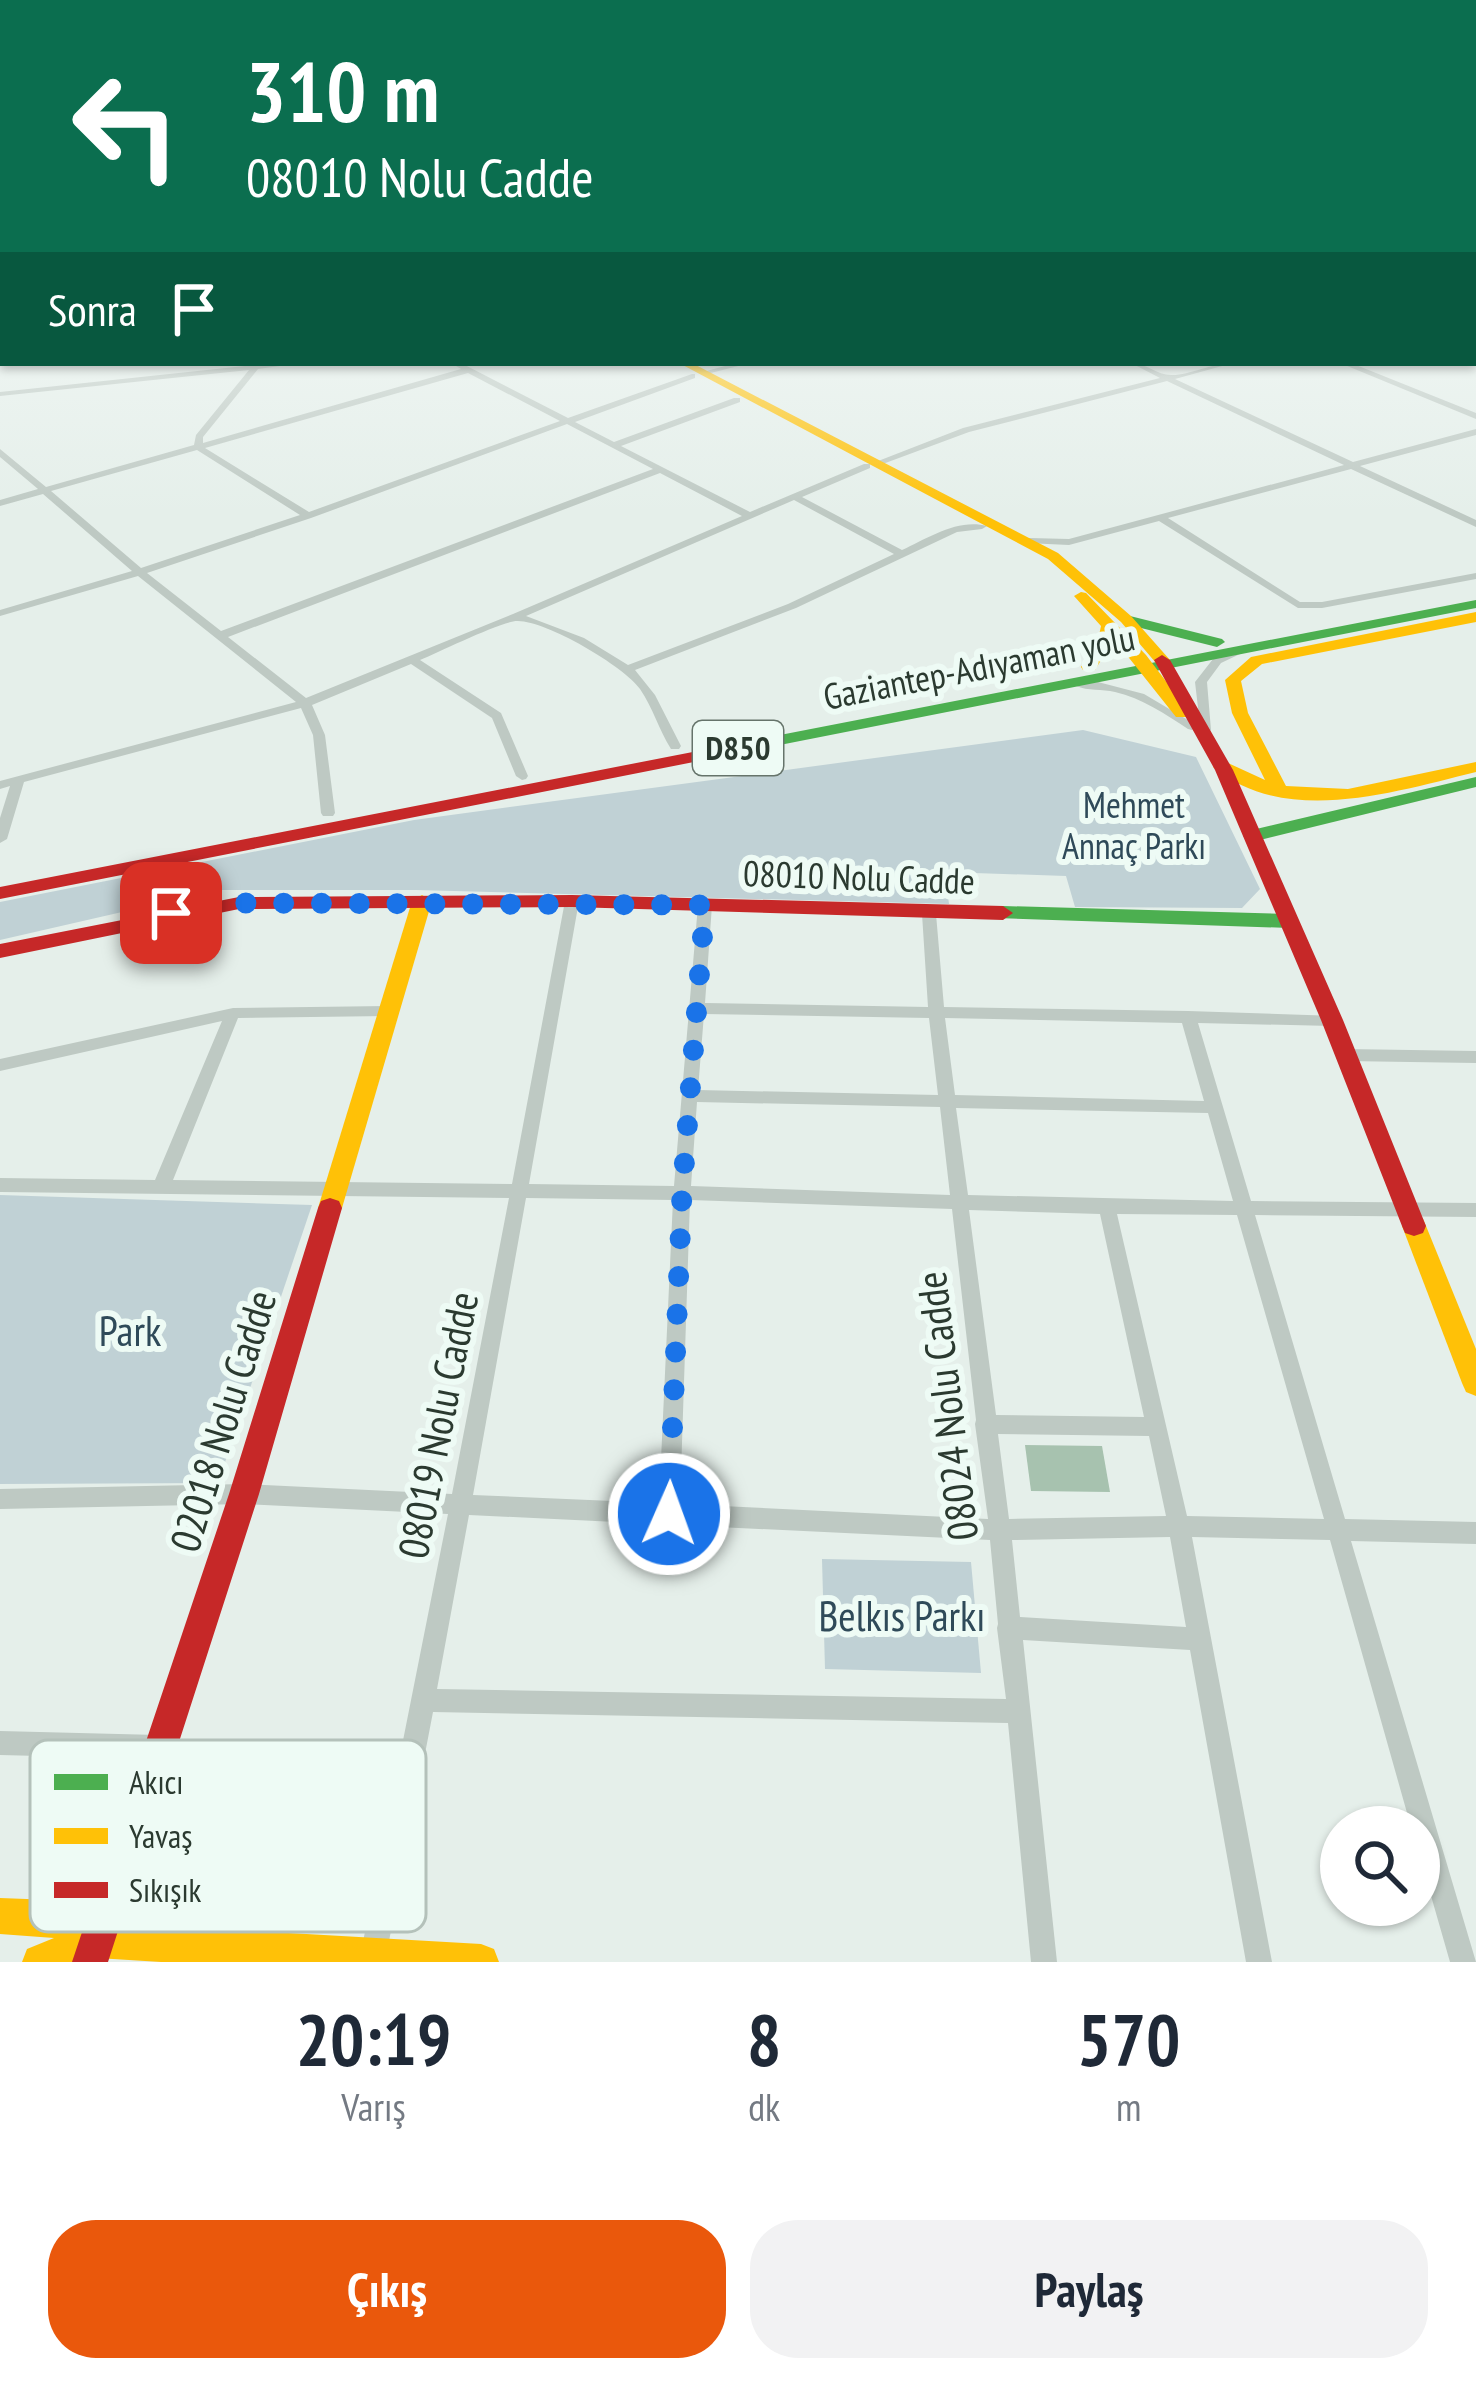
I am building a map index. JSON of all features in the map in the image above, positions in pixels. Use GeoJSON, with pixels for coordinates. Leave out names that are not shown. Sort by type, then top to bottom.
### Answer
{"type":"FeatureCollection","features":[{"type":"Feature","properties":{"kind":"main road"},"geometry":{"type":"LineString","coordinates":[[693,370],[737,400],[1029,542],[1064,565],[1152,661],[1224,770],[1332,1020],[1476,1383]]}},
{"type":"Feature","properties":{"kind":"main road"},"geometry":{"type":"LineString","coordinates":[[693,370],[982,526],[1054,570],[1118,622],[1217,642]]}},
{"type":"Feature","properties":{"kind":"main road","name":"Gaziantep-Adıyaman yolu"},"geometry":{"type":"LineString","coordinates":[[0,893],[1049,688],[1217,642],[1476,592]]}},
{"type":"Feature","properties":{"kind":"main road","name":"Gaziantep-Adıyaman yolu"},"geometry":{"type":"LineString","coordinates":[[0,876],[1089,667],[1244,648],[1476,604]]}},
{"type":"Feature","properties":{"kind":"main road"},"geometry":{"type":"LineString","coordinates":[[1280,792],[1240,713],[1233,680],[1243,668],[1257,660],[1476,617]]}},
{"type":"Feature","properties":{"kind":"main road"},"geometry":{"type":"LineString","coordinates":[[1089,667],[1118,622]]}},
{"type":"Feature","properties":{"kind":"main road"},"geometry":{"type":"LineString","coordinates":[[1224,770],[1298,799],[1336,799],[1476,767]]}},
{"type":"Feature","properties":{"kind":"main road"},"geometry":{"type":"LineString","coordinates":[[1252,836],[1476,782]]}},
{"type":"Feature","properties":{"kind":"main road"},"geometry":{"type":"LineString","coordinates":[[1280,792],[1270,798],[1270,813],[1293,825]]}},
{"type":"Feature","properties":{"kind":"main road","name":"02018 Nolu Cadde"},"geometry":{"type":"LineString","coordinates":[[160,1740],[244,1494],[422,901]]}},
{"type":"Feature","properties":{"kind":"main road","name":"08010 Nolu Cadde"},"geometry":{"type":"LineString","coordinates":[[0,951],[238,903],[572,901],[1289,921]]}},
{"type":"Feature","properties":{"kind":"main road"},"geometry":{"type":"LineString","coordinates":[[0,1916],[30,1917]]}},
{"type":"Feature","properties":{"kind":"main road"},"geometry":{"type":"LineString","coordinates":[[40,1962],[93,1951],[481,1962]]}},
{"type":"Feature","properties":{"kind":"street"},"geometry":{"type":"LineString","coordinates":[[0,391],[244,366]]}},
{"type":"Feature","properties":{"kind":"street"},"geometry":{"type":"LineString","coordinates":[[198,447],[199,437],[253,366]]}},
{"type":"Feature","properties":{"kind":"street"},"geometry":{"type":"LineString","coordinates":[[461,366],[750,516]]}},
{"type":"Feature","properties":{"kind":"street"},"geometry":{"type":"LineString","coordinates":[[0,613],[140,573],[565,422],[693,370],[723,366]]}},
{"type":"Feature","properties":{"kind":"street"},"geometry":{"type":"LineString","coordinates":[[1141,366],[1476,524]]}},
{"type":"Feature","properties":{"kind":"street"},"geometry":{"type":"LineString","coordinates":[[0,785],[304,703],[966,430],[1217,366]]}},
{"type":"Feature","properties":{"kind":"street"},"geometry":{"type":"LineString","coordinates":[[1351,366],[1476,416]]}},
{"type":"Feature","properties":{"kind":"street"},"geometry":{"type":"LineString","coordinates":[[0,503],[468,370]]}},
{"type":"Feature","properties":{"kind":"street"},"geometry":{"type":"LineString","coordinates":[[612,446],[737,400]]}},
{"type":"Feature","properties":{"kind":"street"},"geometry":{"type":"LineString","coordinates":[[1029,542],[1070,542],[1476,432]]}},
{"type":"Feature","properties":{"kind":"street"},"geometry":{"type":"LineString","coordinates":[[198,447],[308,515]]}},
{"type":"Feature","properties":{"kind":"street"},"geometry":{"type":"LineString","coordinates":[[0,452],[140,573],[304,703],[319,735],[328,813]]}},
{"type":"Feature","properties":{"kind":"street"},"geometry":{"type":"LineString","coordinates":[[219,636],[659,470]]}},
{"type":"Feature","properties":{"kind":"street"},"geometry":{"type":"LineString","coordinates":[[795,497],[901,554]]}},
{"type":"Feature","properties":{"kind":"street"},"geometry":{"type":"LineString","coordinates":[[1160,517],[1298,605],[1322,605],[1476,577]]}},
{"type":"Feature","properties":{"kind":"street"},"geometry":{"type":"LineString","coordinates":[[627,669],[792,606],[955,529],[982,526]]}},
{"type":"Feature","properties":{"kind":"street"},"geometry":{"type":"LineString","coordinates":[[1064,565],[1070,542]]}},
{"type":"Feature","properties":{"kind":"street"},"geometry":{"type":"LineString","coordinates":[[514,617],[549,625],[627,669],[642,683],[675,746]]}},
{"type":"Feature","properties":{"kind":"street"},"geometry":{"type":"LineString","coordinates":[[1049,688],[1099,685],[1124,690],[1198,729],[1206,672],[1244,648]]}},
{"type":"Feature","properties":{"kind":"street"},"geometry":{"type":"LineString","coordinates":[[413,660],[497,716],[522,776]]}},
{"type":"Feature","properties":{"kind":"street"},"geometry":{"type":"LineString","coordinates":[[0,839],[18,781]]}},
{"type":"Feature","properties":{"kind":"street","name":"08019 Nolu Cadde"},"geometry":{"type":"LineString","coordinates":[[419,1740],[457,1505],[572,901]]}},
{"type":"Feature","properties":{"kind":"street"},"geometry":{"type":"LineString","coordinates":[[669,1514],[682,1193],[705,905]]}},
{"type":"Feature","properties":{"kind":"street","name":"08024 Nolu Cadde"},"geometry":{"type":"LineString","coordinates":[[929,914],[1044,1962]]}},
{"type":"Feature","properties":{"kind":"street"},"geometry":{"type":"LineString","coordinates":[[695,1008],[1332,1020]]}},
{"type":"Feature","properties":{"kind":"street"},"geometry":{"type":"LineString","coordinates":[[0,1065],[233,1013],[387,1011]]}},
{"type":"Feature","properties":{"kind":"street"},"geometry":{"type":"LineString","coordinates":[[161,1187],[233,1013]]}},
{"type":"Feature","properties":{"kind":"street"},"geometry":{"type":"LineString","coordinates":[[1188,1016],[1463,1962]]}},
{"type":"Feature","properties":{"kind":"street"},"geometry":{"type":"LineString","coordinates":[[1345,1055],[1476,1057]]}},
{"type":"Feature","properties":{"kind":"street"},"geometry":{"type":"LineString","coordinates":[[690,1096],[1215,1107]]}},
{"type":"Feature","properties":{"kind":"street"},"geometry":{"type":"LineString","coordinates":[[0,1185],[682,1193],[1245,1210],[1476,1210]]}},
{"type":"Feature","properties":{"kind":"street"},"geometry":{"type":"LineString","coordinates":[[1107,1207],[1179,1526],[1259,1962]]}},
{"type":"Feature","properties":{"kind":"street"},"geometry":{"type":"LineString","coordinates":[[985,1424],[1155,1427]]}},
{"type":"Feature","properties":{"kind":"street"},"geometry":{"type":"LineString","coordinates":[[0,1499],[244,1494],[1000,1530],[1179,1526],[1476,1533]]}},
{"type":"Feature","properties":{"kind":"street"},"geometry":{"type":"LineString","coordinates":[[1008,1628],[1199,1639]]}},
{"type":"Feature","properties":{"kind":"street"},"geometry":{"type":"LineString","coordinates":[[427,1700],[1016,1711]]}},
{"type":"Feature","properties":{"kind":"street"},"geometry":{"type":"LineString","coordinates":[[0,1744],[30,1745]]}},
{"type":"Feature","properties":{"kind":"green space","name":"Mehmet Annaç Parkı"},"geometry":{"type":"Polygon","coordinates":[[[1083,730],[1196,757],[1260,889],[1242,908],[1075,907],[1066,876],[945,872],[949,904],[416,890],[218,890],[0,940],[0,902],[414,820],[1083,730]]]}},
{"type":"Feature","properties":{"kind":"green space","name":"Park"},"geometry":{"type":"Polygon","coordinates":[[[0,1195],[312,1205],[218,1483],[0,1484],[0,1195]]]}},
{"type":"Feature","properties":{"kind":"green space","name":"Belkıs Parkı"},"geometry":{"type":"Polygon","coordinates":[[[822,1559],[971,1562],[981,1673],[825,1669],[822,1559]]]}},
{"type":"Feature","properties":{"kind":"building"},"geometry":{"type":"Polygon","coordinates":[[[1025,1445],[1102,1446],[1110,1492],[1031,1491],[1025,1445]]]}},
{"type":"Feature","properties":{"kind":"traffic: fast"},"geometry":{"type":"LineString","coordinates":[[703,755],[1476,604]]}},
{"type":"Feature","properties":{"kind":"traffic: fast"},"geometry":{"type":"LineString","coordinates":[[1130,621],[1217,642]]}},
{"type":"Feature","properties":{"kind":"traffic: fast"},"geometry":{"type":"LineString","coordinates":[[1252,836],[1476,782]]}},
{"type":"Feature","properties":{"kind":"traffic: fast"},"geometry":{"type":"LineString","coordinates":[[1003,913],[1289,921]]}},
{"type":"Feature","properties":{"kind":"traffic: slow"},"geometry":{"type":"LineString","coordinates":[[690,366],[1053,556],[1126,619],[1162,660]]}},
{"type":"Feature","properties":{"kind":"traffic: slow"},"geometry":{"type":"LineString","coordinates":[[1081,596],[1140,658],[1182,713]]}},
{"type":"Feature","properties":{"kind":"traffic: slow"},"geometry":{"type":"LineString","coordinates":[[1280,792],[1240,713],[1233,680],[1257,660],[1476,617]]}},
{"type":"Feature","properties":{"kind":"traffic: slow"},"geometry":{"type":"LineString","coordinates":[[1089,667],[1105,645],[1109,624]]}},
{"type":"Feature","properties":{"kind":"traffic: slow"},"geometry":{"type":"LineString","coordinates":[[1222,767],[1255,783],[1317,795],[1378,790],[1476,767]]}},
{"type":"Feature","properties":{"kind":"traffic: slow"},"geometry":{"type":"LineString","coordinates":[[330,1208],[422,901]]}},
{"type":"Feature","properties":{"kind":"traffic: slow"},"geometry":{"type":"LineString","coordinates":[[1414,1226],[1476,1383]]}},
{"type":"Feature","properties":{"kind":"traffic: slow"},"geometry":{"type":"LineString","coordinates":[[0,1916],[30,1917]]}},
{"type":"Feature","properties":{"kind":"traffic: slow"},"geometry":{"type":"LineString","coordinates":[[81,1932],[97,1940],[481,1962]]}},
{"type":"Feature","properties":{"kind":"traffic: slow"},"geometry":{"type":"LineString","coordinates":[[40,1962],[97,1940]]}},
{"type":"Feature","properties":{"kind":"traffic: jam"},"geometry":{"type":"LineString","coordinates":[[1162,660],[1224,770],[1414,1226]]}},
{"type":"Feature","properties":{"kind":"traffic: jam"},"geometry":{"type":"LineString","coordinates":[[0,893],[703,755]]}},
{"type":"Feature","properties":{"kind":"traffic: jam"},"geometry":{"type":"LineString","coordinates":[[0,951],[239,903],[572,901],[1003,913]]}},
{"type":"Feature","properties":{"kind":"traffic: jam"},"geometry":{"type":"LineString","coordinates":[[163,1740],[330,1208]]}},
{"type":"Feature","properties":{"kind":"traffic: jam"},"geometry":{"type":"LineString","coordinates":[[90,1962],[100,1932]]}},
{"type":"Feature","properties":{"kind":"route"},"geometry":{"type":"LineString","coordinates":[[171,913],[238,903],[705,905],[682,1193],[669,1514]]}}]}
